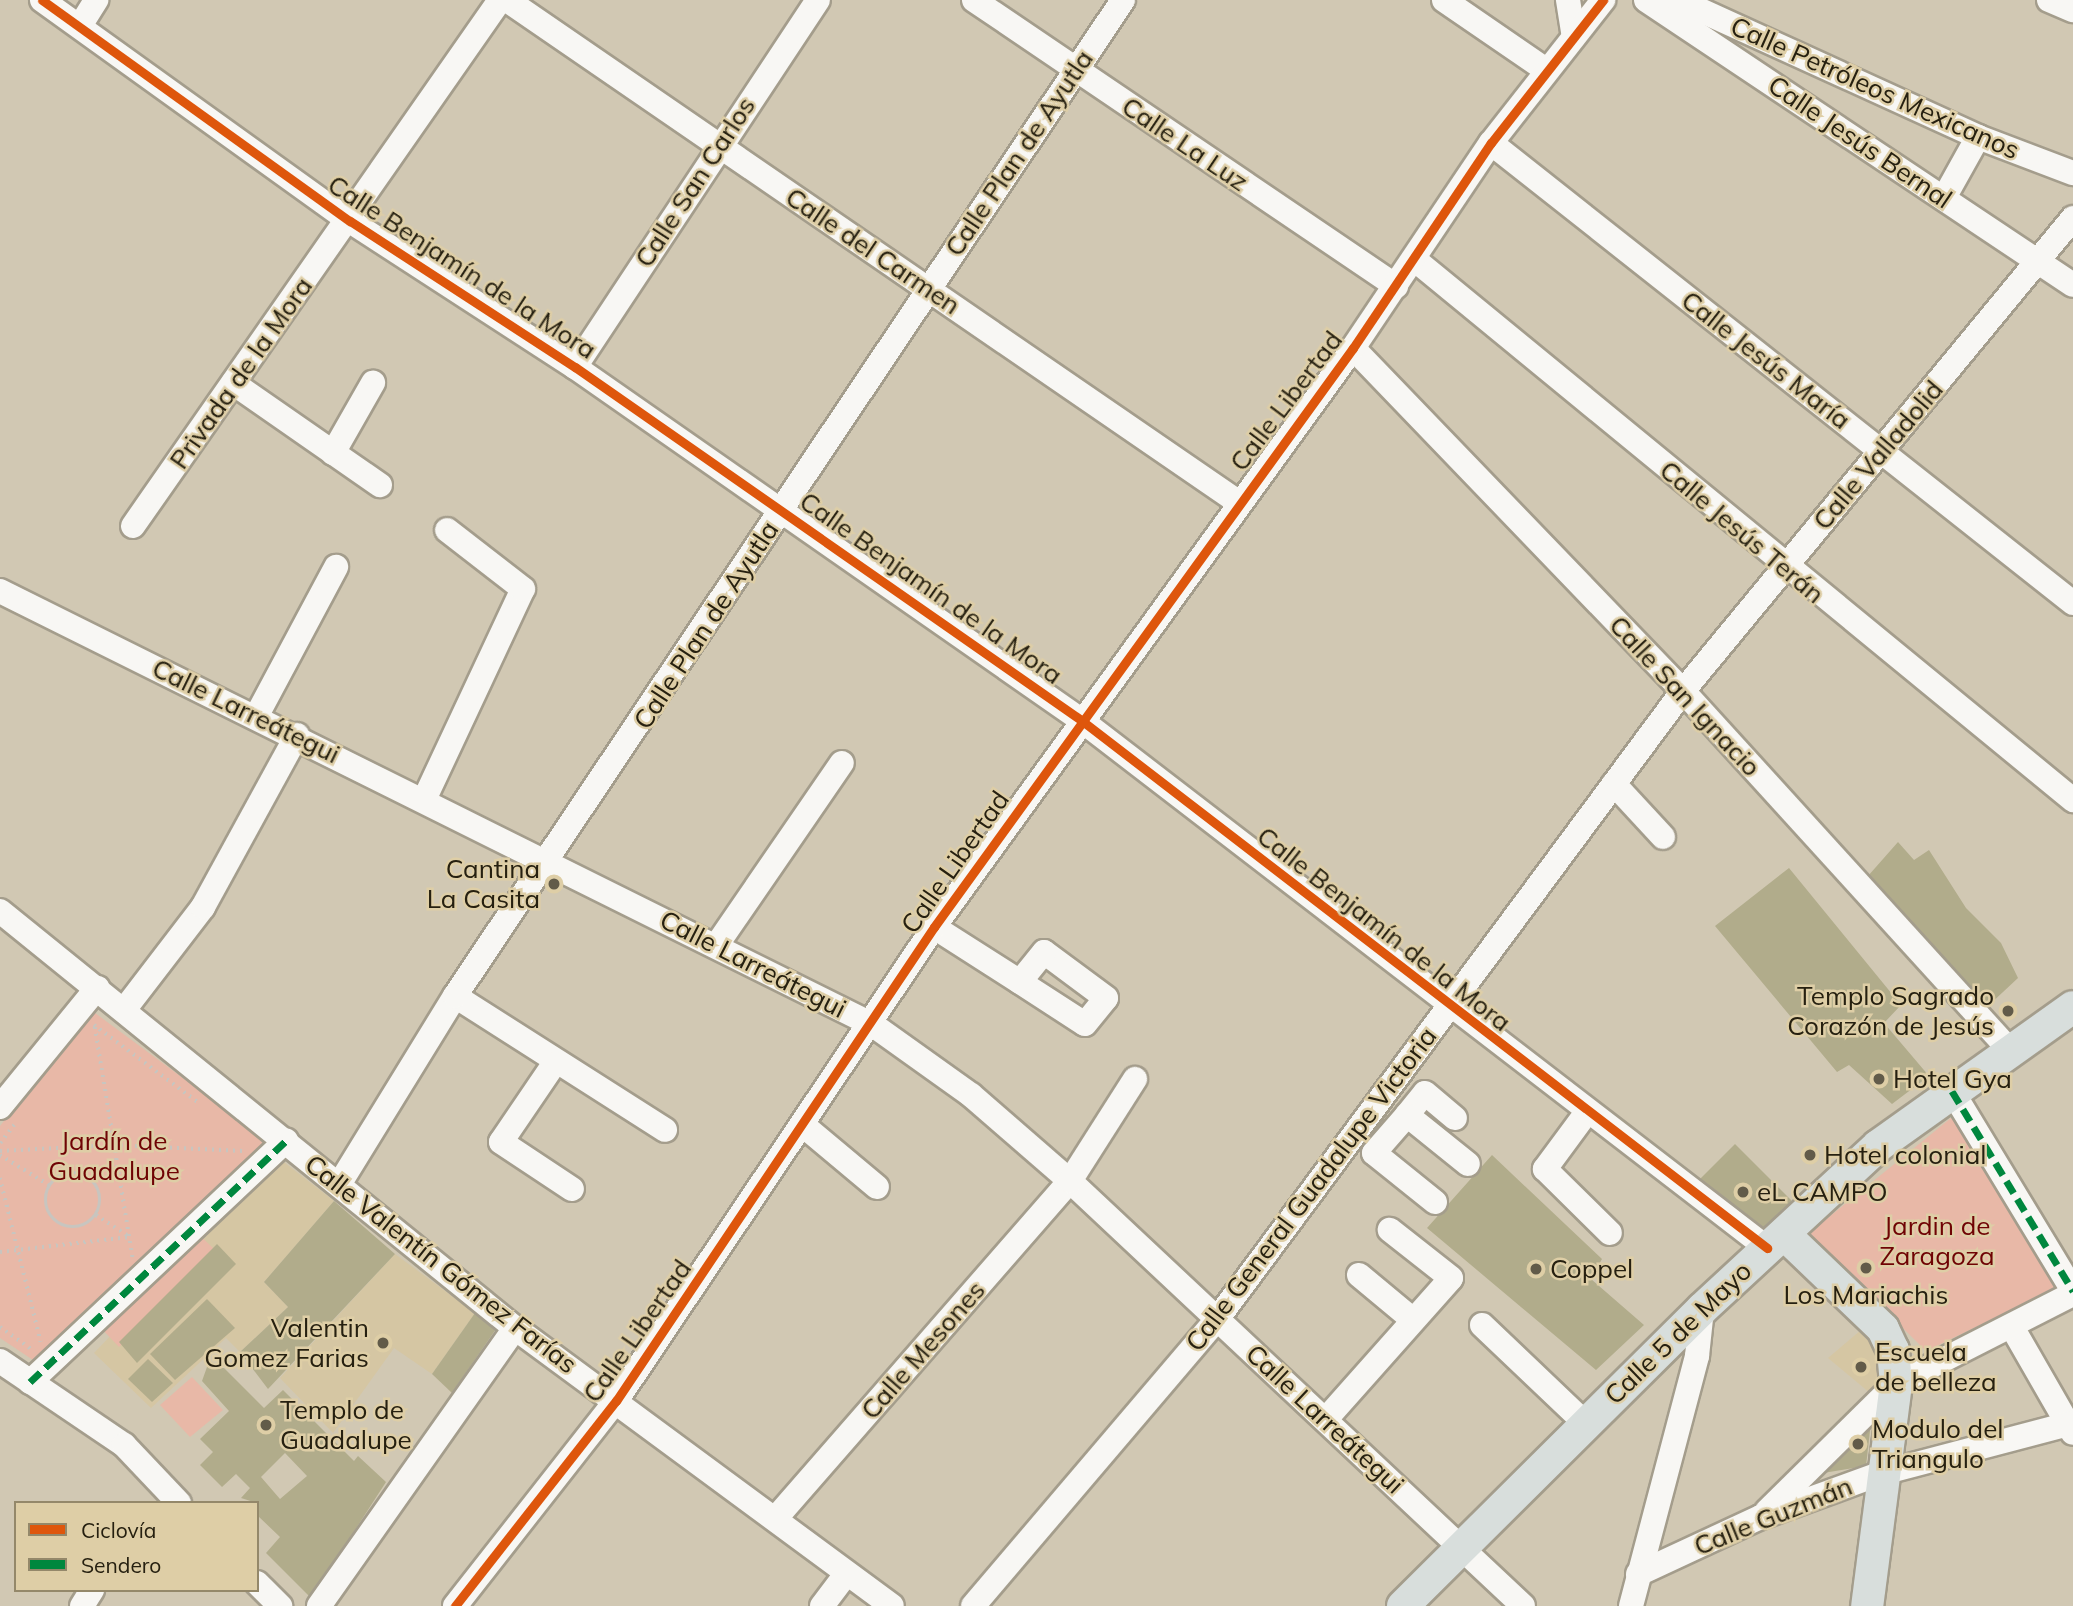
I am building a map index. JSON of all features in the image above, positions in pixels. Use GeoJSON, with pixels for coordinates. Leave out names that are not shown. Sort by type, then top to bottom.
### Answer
{"type":"FeatureCollection","features":[{"type":"Feature","properties":{"kind":"main road","name":"Calle 5 de Mayo"},"geometry":{"type":"LineString","coordinates":[[1403,1606],[1459,1546],[1702,1309],[1878,1146],[2073,1007]]}},
{"type":"Feature","properties":{"kind":"main road"},"geometry":{"type":"LineString","coordinates":[[1776,1241],[1883,1329],[1896,1384],[1882,1473],[1867,1606]]}},
{"type":"Feature","properties":{"kind":"street","name":"Calle Benjamín de la Mora"},"geometry":{"type":"LineString","coordinates":[[42,0],[350,221],[575,367],[783,509],[1081,720],[1587,1112],[1776,1241]]}},
{"type":"Feature","properties":{"kind":"street"},"geometry":{"type":"LineString","coordinates":[[80,26],[96,0]]}},
{"type":"Feature","properties":{"kind":"street","name":"Privada de la Mora"},"geometry":{"type":"LineString","coordinates":[[132,526],[350,221],[500,0]]}},
{"type":"Feature","properties":{"kind":"street","name":"Calle del Carmen"},"geometry":{"type":"LineString","coordinates":[[507,0],[1238,502]]}},
{"type":"Feature","properties":{"kind":"street","name":"Calle San Carlos"},"geometry":{"type":"LineString","coordinates":[[575,367],[717,144],[818,0]]}},
{"type":"Feature","properties":{"kind":"street","name":"Calle La Luz"},"geometry":{"type":"LineString","coordinates":[[974,0],[1396,286]]}},
{"type":"Feature","properties":{"kind":"street","name":"Calle Plan de Ayutla"},"geometry":{"type":"LineString","coordinates":[[340,1183],[455,996],[550,861],[928,288],[1124,0]]}},
{"type":"Feature","properties":{"kind":"street"},"geometry":{"type":"LineString","coordinates":[[1444,0],[1546,70],[1573,32],[1603,0]]}},
{"type":"Feature","properties":{"kind":"street"},"geometry":{"type":"LineString","coordinates":[[1568,0],[1573,32]]}},
{"type":"Feature","properties":{"kind":"street","name":"Calle Jesús Bernal"},"geometry":{"type":"LineString","coordinates":[[1646,0],[2073,285]]}},
{"type":"Feature","properties":{"kind":"street","name":"Calle Petróleos Mexicanos"},"geometry":{"type":"LineString","coordinates":[[1678,0],[1978,137],[2073,173]]}},
{"type":"Feature","properties":{"kind":"street"},"geometry":{"type":"LineString","coordinates":[[2049,0],[2073,9]]}},
{"type":"Feature","properties":{"kind":"street","name":"Calle Libertad"},"geometry":{"type":"LineString","coordinates":[[456,1606],[616,1401],[873,1025],[934,927],[1238,502],[1353,348],[1491,143],[1546,70]]}},
{"type":"Feature","properties":{"kind":"street"},"geometry":{"type":"LineString","coordinates":[[1944,198],[1978,137]]}},
{"type":"Feature","properties":{"kind":"street","name":"Calle Jesús María"},"geometry":{"type":"LineString","coordinates":[[1491,143],[2073,603]]}},
{"type":"Feature","properties":{"kind":"street","name":"Calle Valladolid"},"geometry":{"type":"LineString","coordinates":[[1683,691],[1883,453],[2073,218]]}},
{"type":"Feature","properties":{"kind":"street","name":"Calle Jesús Terán"},"geometry":{"type":"LineString","coordinates":[[1414,259],[1784,568],[2073,800]]}},
{"type":"Feature","properties":{"kind":"street","name":"Calle San Ignacio"},"geometry":{"type":"LineString","coordinates":[[1353,348],[1683,691],[2011,1051]]}},
{"type":"Feature","properties":{"kind":"street"},"geometry":{"type":"LineString","coordinates":[[233,383],[380,485]]}},
{"type":"Feature","properties":{"kind":"street"},"geometry":{"type":"LineString","coordinates":[[333,453],[373,383]]}},
{"type":"Feature","properties":{"kind":"street"},"geometry":{"type":"LineString","coordinates":[[424,800],[523,589],[447,530]]}},
{"type":"Feature","properties":{"kind":"street"},"geometry":{"type":"LineString","coordinates":[[257,715],[336,567]]}},
{"type":"Feature","properties":{"kind":"street","name":"Calle Larreátegui"},"geometry":{"type":"LineString","coordinates":[[0,591],[297,734],[873,1025],[971,1095],[1070,1181],[1523,1606]]}},
{"type":"Feature","properties":{"kind":"street","name":"Calle General Guadalupe Victoria"},"geometry":{"type":"LineString","coordinates":[[973,1606],[1218,1318],[1683,691]]}},
{"type":"Feature","properties":{"kind":"street"},"geometry":{"type":"LineString","coordinates":[[124,1010],[203,907],[297,734]]}},
{"type":"Feature","properties":{"kind":"street"},"geometry":{"type":"LineString","coordinates":[[716,946],[842,763]]}},
{"type":"Feature","properties":{"kind":"street"},"geometry":{"type":"LineString","coordinates":[[1614,784],[1663,837]]}},
{"type":"Feature","properties":{"kind":"street","name":"Calle Valentín Gómez Farías"},"geometry":{"type":"LineString","coordinates":[[0,911],[340,1183],[515,1328],[892,1606]]}},
{"type":"Feature","properties":{"kind":"street"},"geometry":{"type":"LineString","coordinates":[[934,927],[1020,982]]}},
{"type":"Feature","properties":{"kind":"street"},"geometry":{"type":"LineString","coordinates":[[1,1104],[97,988]]}},
{"type":"Feature","properties":{"kind":"street"},"geometry":{"type":"LineString","coordinates":[[455,996],[554,1064],[665,1130]]}},
{"type":"Feature","properties":{"kind":"street"},"geometry":{"type":"LineString","coordinates":[[554,1064],[501,1142],[572,1189]]}},
{"type":"Feature","properties":{"kind":"street","name":"Calle Mesones"},"geometry":{"type":"LineString","coordinates":[[775,1519],[1070,1181],[1135,1079]]}},
{"type":"Feature","properties":{"kind":"street"},"geometry":{"type":"LineString","coordinates":[[1761,1517],[1896,1384],[2012,1327],[2073,1292],[1952,1091]]}},
{"type":"Feature","properties":{"kind":"street"},"geometry":{"type":"LineString","coordinates":[[1435,1202],[1374,1153],[1425,1093],[1455,1118]]}},
{"type":"Feature","properties":{"kind":"street"},"geometry":{"type":"LineString","coordinates":[[1371,1112],[1400,1123],[1468,1164]]}},
{"type":"Feature","properties":{"kind":"street"},"geometry":{"type":"LineString","coordinates":[[1587,1112],[1545,1169],[1610,1233]]}},
{"type":"Feature","properties":{"kind":"street"},"geometry":{"type":"LineString","coordinates":[[804,1126],[877,1187]]}},
{"type":"Feature","properties":{"kind":"street"},"geometry":{"type":"LineString","coordinates":[[30,1381],[286,1141]]}},
{"type":"Feature","properties":{"kind":"street"},"geometry":{"type":"LineString","coordinates":[[1326,1419],[1451,1278],[1390,1230]]}},
{"type":"Feature","properties":{"kind":"street"},"geometry":{"type":"LineString","coordinates":[[1359,1275],[1413,1320]]}},
{"type":"Feature","properties":{"kind":"street"},"geometry":{"type":"LineString","coordinates":[[1631,1606],[1697,1356],[1702,1309]]}},
{"type":"Feature","properties":{"kind":"street"},"geometry":{"type":"LineString","coordinates":[[1482,1325],[1585,1423]]}},
{"type":"Feature","properties":{"kind":"street"},"geometry":{"type":"LineString","coordinates":[[2012,1327],[2072,1427]]}},
{"type":"Feature","properties":{"kind":"street"},"geometry":{"type":"LineString","coordinates":[[319,1606],[515,1328]]}},
{"type":"Feature","properties":{"kind":"street"},"geometry":{"type":"LineString","coordinates":[[0,1362],[124,1445],[177,1501]]}},
{"type":"Feature","properties":{"kind":"street","name":"Calle Guzmán"},"geometry":{"type":"LineString","coordinates":[[1638,1574],[1761,1517],[1882,1473],[2072,1427]]}},
{"type":"Feature","properties":{"kind":"street"},"geometry":{"type":"LineString","coordinates":[[822,1606],[847,1573]]}},
{"type":"Feature","properties":{"kind":"street"},"geometry":{"type":"LineString","coordinates":[[259,1585],[280,1606]]}},
{"type":"Feature","properties":{"kind":"path"},"geometry":{"type":"LineString","coordinates":[[135,1273],[94,1025],[212,1112]]}},
{"type":"Feature","properties":{"kind":"path"},"geometry":{"type":"LineString","coordinates":[[0,1153],[114,1145],[251,1151]]}},
{"type":"Feature","properties":{"kind":"path"},"geometry":{"type":"LineString","coordinates":[[0,1153],[50,1185]]}},
{"type":"Feature","properties":{"kind":"path"},"geometry":{"type":"LineString","coordinates":[[73,1173],[89,1178],[99,1194],[96,1215],[77,1227],[60,1224],[48,1211],[50,1185],[73,1173]]}},
{"type":"Feature","properties":{"kind":"path"},"geometry":{"type":"LineString","coordinates":[[0,1178],[45,1358],[0,1327]]}},
{"type":"Feature","properties":{"kind":"path"},"geometry":{"type":"LineString","coordinates":[[96,1215],[130,1237]]}},
{"type":"Feature","properties":{"kind":"path"},"geometry":{"type":"LineString","coordinates":[[0,1252],[130,1237]]}},
{"type":"Feature","properties":{"kind":"shaded area"},"geometry":{"type":"Polygon","coordinates":[[[280,1159],[334,1201],[264,1282],[288,1307],[240,1352],[226,1338],[151,1408],[94,1353],[280,1159]]]}},
{"type":"Feature","properties":{"kind":"shaded area","name":"Valentin Gomez Farias"},"geometry":{"type":"Polygon","coordinates":[[[395,1254],[475,1313],[432,1374],[394,1348],[333,1433],[280,1378],[395,1254]]]}},
{"type":"Feature","properties":{"kind":"shaded area","name":"Escuela de belleza"},"geometry":{"type":"Polygon","coordinates":[[[1861,1330],[1886,1345],[1883,1376],[1870,1393],[1828,1358],[1861,1330]]]}},
{"type":"Feature","properties":{"kind":"green space","name":"Jardín de Guadalupe"},"geometry":{"type":"Polygon","coordinates":[[[91,1010],[269,1142],[45,1358],[33,1360],[0,1338],[0,1126],[91,1010]]]}},
{"type":"Feature","properties":{"kind":"green space","name":"Jardin de Zaragoza"},"geometry":{"type":"Polygon","coordinates":[[[1956,1114],[2065,1284],[1926,1351],[1808,1234],[1956,1114]]]}},
{"type":"Feature","properties":{"kind":"green space"},"geometry":{"type":"Polygon","coordinates":[[[195,1231],[214,1249],[119,1347],[100,1327],[195,1231]]]}},
{"type":"Feature","properties":{"kind":"green space"},"geometry":{"type":"Polygon","coordinates":[[[192,1377],[223,1410],[190,1437],[160,1405],[192,1377]]]}},
{"type":"Feature","properties":{"kind":"building"},"geometry":{"type":"Polygon","coordinates":[[[1898,842],[1914,860],[1929,850],[1966,908],[2001,943],[2018,978],[1988,1006],[1868,876],[1898,842]]]}},
{"type":"Feature","properties":{"kind":"building"},"geometry":{"type":"Polygon","coordinates":[[[1789,868],[1901,1005],[1884,1023],[1929,1076],[1892,1104],[1849,1065],[1837,1072],[1715,926],[1789,868]]]}},
{"type":"Feature","properties":{"kind":"building","name":"eL CAMPO"},"geometry":{"type":"Polygon","coordinates":[[[1735,1144],[1791,1200],[1789,1213],[1768,1232],[1742,1223],[1694,1185],[1735,1144]]]}},
{"type":"Feature","properties":{"kind":"building","name":"Coppel"},"geometry":{"type":"Polygon","coordinates":[[[1492,1155],[1602,1259],[1591,1279],[1644,1325],[1596,1370],[1427,1228],[1492,1155]]]}},
{"type":"Feature","properties":{"kind":"building"},"geometry":{"type":"Polygon","coordinates":[[[334,1201],[395,1254],[268,1389],[240,1352],[288,1307],[264,1282],[334,1201]]]}},
{"type":"Feature","properties":{"kind":"building"},"geometry":{"type":"Polygon","coordinates":[[[217,1244],[236,1264],[137,1363],[119,1342],[217,1244]]]}},
{"type":"Feature","properties":{"kind":"building"},"geometry":{"type":"Polygon","coordinates":[[[207,1299],[235,1328],[175,1380],[150,1354],[207,1299]]]}},
{"type":"Feature","properties":{"kind":"building"},"geometry":{"type":"Polygon","coordinates":[[[475,1313],[496,1329],[452,1393],[432,1374],[475,1313]]]}},
{"type":"Feature","properties":{"kind":"building"},"geometry":{"type":"Polygon","coordinates":[[[148,1359],[173,1383],[152,1402],[128,1379],[148,1359]]]}},
{"type":"Feature","properties":{"kind":"building"},"geometry":{"type":"Polygon","coordinates":[[[207,1367],[224,1368],[264,1408],[283,1390],[354,1461],[358,1456],[386,1482],[311,1598],[266,1553],[280,1537],[259,1517],[259,1501],[241,1498],[250,1488],[236,1474],[222,1487],[200,1465],[213,1452],[200,1439],[229,1411],[202,1381],[207,1367]],[[285,1453],[261,1477],[280,1499],[307,1476],[285,1453]]]}},
{"type":"Feature","properties":{"kind":"building","name":"Modulo del Triangulo"},"geometry":{"type":"Polygon","coordinates":[[[1871,1422],[1866,1466],[1817,1474],[1871,1422]]]}},
{"type":"Feature","properties":{"kind":"marked path"},"geometry":{"type":"LineString","coordinates":[[1952,1091],[2073,1291]]}},
{"type":"Feature","properties":{"kind":"marked path"},"geometry":{"type":"LineString","coordinates":[[30,1382],[286,1141]]}},
{"type":"Feature","properties":{"kind":"cycle path"},"geometry":{"type":"LineString","coordinates":[[42,0],[350,221],[575,367],[1081,720],[1767,1248]]}},
{"type":"Feature","properties":{"kind":"cycle path"},"geometry":{"type":"LineString","coordinates":[[455,1606],[616,1401],[934,927],[1353,348],[1491,143],[1603,0]]}},
{"type":"Feature","properties":{"kind":"place","name":"Cantina La Casita"},"geometry":{"type":"Point","coordinates":[554,884]}},
{"type":"Feature","properties":{"kind":"place","name":"Templo Sagrado Corazón de Jesús"},"geometry":{"type":"Point","coordinates":[2008,1011]}},
{"type":"Feature","properties":{"kind":"place","name":"Hotel Gya"},"geometry":{"type":"Point","coordinates":[1879,1079]}},
{"type":"Feature","properties":{"kind":"place","name":"Hotel colonial"},"geometry":{"type":"Point","coordinates":[1810,1155]}},
{"type":"Feature","properties":{"kind":"place","name":"eL CAMPO"},"geometry":{"type":"Point","coordinates":[1743,1192]}},
{"type":"Feature","properties":{"kind":"place","name":"Los Mariachis"},"geometry":{"type":"Point","coordinates":[1866,1268]}},
{"type":"Feature","properties":{"kind":"place","name":"Coppel"},"geometry":{"type":"Point","coordinates":[1536,1269]}},
{"type":"Feature","properties":{"kind":"place","name":"Valentin Gomez Farias"},"geometry":{"type":"Point","coordinates":[383,1343]}},
{"type":"Feature","properties":{"kind":"place","name":"Escuela de belleza"},"geometry":{"type":"Point","coordinates":[1861,1367]}},
{"type":"Feature","properties":{"kind":"place","name":"Templo de Guadalupe"},"geometry":{"type":"Point","coordinates":[266,1425]}},
{"type":"Feature","properties":{"kind":"place","name":"Modulo del Triangulo"},"geometry":{"type":"Point","coordinates":[1858,1444]}}]}
